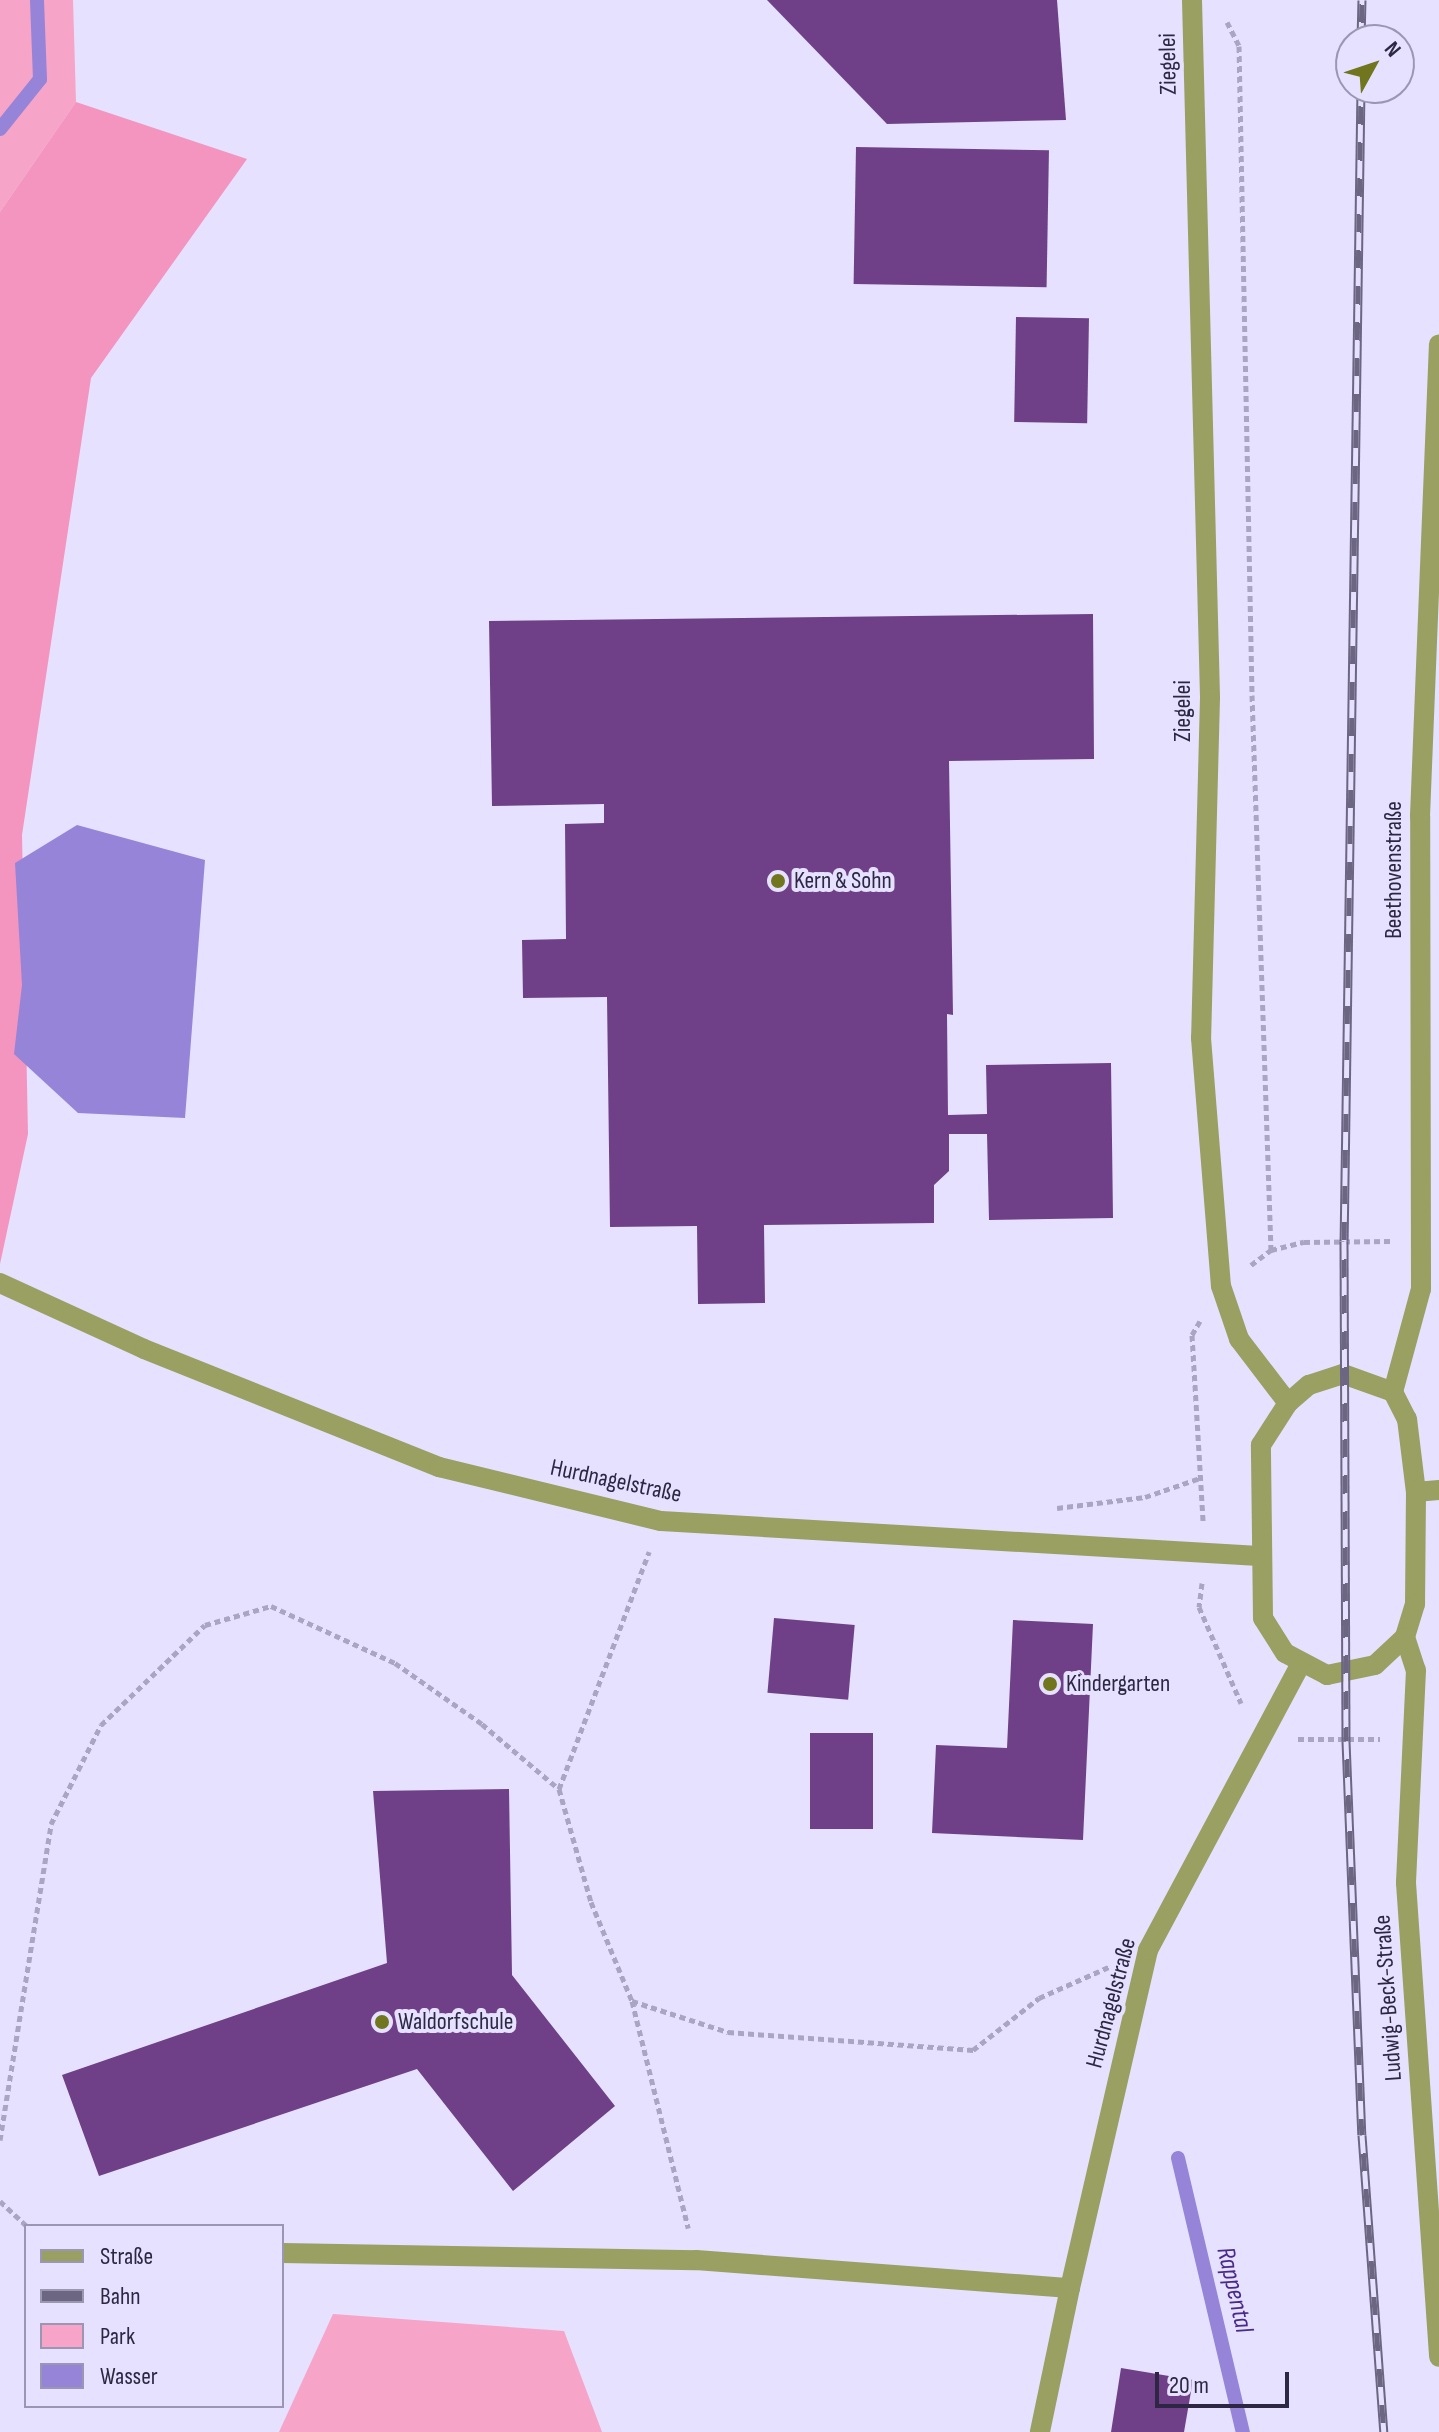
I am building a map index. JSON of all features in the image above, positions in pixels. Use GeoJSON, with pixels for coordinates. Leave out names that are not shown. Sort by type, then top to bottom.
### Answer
{"type":"FeatureCollection","features":[{"type":"Feature","properties":{"kind":"street","name":"Ziegelei"},"geometry":{"type":"LineString","coordinates":[[1192,0],[1210,698],[1202,1054],[1221,1286],[1239,1339],[1288,1403]]}},
{"type":"Feature","properties":{"kind":"street","name":"Beethovenstraße"},"geometry":{"type":"LineString","coordinates":[[1393,1392],[1411,1342],[1421,1289],[1420,816],[1439,344]]}},
{"type":"Feature","properties":{"kind":"street","name":"Hurdnagelstraße"},"geometry":{"type":"LineString","coordinates":[[0,1283],[144,1349],[439,1467],[661,1521],[1259,1556]]}},
{"type":"Feature","properties":{"kind":"street"},"geometry":{"type":"LineString","coordinates":[[1343,1374],[1393,1392],[1407,1419],[1416,1492],[1415,1604],[1405,1637],[1375,1665],[1346,1674],[1327,1675],[1300,1665],[1285,1653],[1263,1618],[1259,1556],[1261,1445],[1288,1403],[1309,1385],[1343,1374]]}},
{"type":"Feature","properties":{"kind":"street"},"geometry":{"type":"LineString","coordinates":[[1416,1492],[1439,1490]]}},
{"type":"Feature","properties":{"kind":"street","name":"Ludwig-Beck-Straße"},"geometry":{"type":"LineString","coordinates":[[1405,1637],[1416,1670],[1406,1883],[1434,2219],[1439,2357]]}},
{"type":"Feature","properties":{"kind":"street","name":"Hurdnagelstraße"},"geometry":{"type":"LineString","coordinates":[[1040,2432],[1148,1950],[1259,1733],[1300,1665]]}},
{"type":"Feature","properties":{"kind":"street"},"geometry":{"type":"LineString","coordinates":[[284,2253],[696,2260],[1070,2288]]}},
{"type":"Feature","properties":{"kind":"path"},"geometry":{"type":"LineString","coordinates":[[1222,12],[1239,46],[1252,695],[1271,1250]]}},
{"type":"Feature","properties":{"kind":"path"},"geometry":{"type":"LineString","coordinates":[[1042,1510],[1145,1497],[1200,1478]]}},
{"type":"Feature","properties":{"kind":"path"},"geometry":{"type":"LineString","coordinates":[[559,1789],[661,1521]]}},
{"type":"Feature","properties":{"kind":"path"},"geometry":{"type":"LineString","coordinates":[[0,2140],[51,1824],[101,1725],[205,1625],[271,1606],[395,1663],[482,1724],[559,1789],[591,1902],[632,2001],[696,2260]]}},
{"type":"Feature","properties":{"kind":"path"},"geometry":{"type":"LineString","coordinates":[[1259,1733],[1320,1742],[1413,1737]]}},
{"type":"Feature","properties":{"kind":"path"},"geometry":{"type":"LineString","coordinates":[[632,2001],[728,2032],[973,2050],[1039,1998],[1148,1950]]}},
{"type":"Feature","properties":{"kind":"path"},"geometry":{"type":"LineString","coordinates":[[0,2201],[25,2224]]}},
{"type":"Feature","properties":{"kind":"green space"},"geometry":{"type":"Polygon","coordinates":[[[0,0],[73,0],[76,102],[0,212],[0,0]]]}},
{"type":"Feature","properties":{"kind":"green space"},"geometry":{"type":"Polygon","coordinates":[[[333,2314],[564,2331],[602,2432],[279,2432],[333,2314]]]}},
{"type":"Feature","properties":{"kind":"shaded area"},"geometry":{"type":"Polygon","coordinates":[[[76,102],[247,159],[91,378],[22,835],[28,1134],[0,1264],[0,212],[76,102]]]}},
{"type":"Feature","properties":{"kind":"water"},"geometry":{"type":"Polygon","coordinates":[[[77,825],[205,860],[185,1118],[78,1113],[14,1054],[22,985],[15,863],[77,825]]]}},
{"type":"Feature","properties":{"kind":"building"},"geometry":{"type":"Polygon","coordinates":[[[767,0],[1057,0],[1066,120],[887,124],[767,0]]]}},
{"type":"Feature","properties":{"kind":"building"},"geometry":{"type":"Polygon","coordinates":[[[856,147],[1049,150],[1047,287],[854,284],[856,147]]]}},
{"type":"Feature","properties":{"kind":"building"},"geometry":{"type":"Polygon","coordinates":[[[1016,317],[1089,318],[1087,423],[1014,422],[1016,317]]]}},
{"type":"Feature","properties":{"kind":"building","name":"Kern & Sohn"},"geometry":{"type":"Polygon","coordinates":[[[1093,614],[1094,759],[949,761],[953,1015],[947,1014],[948,1115],[987,1114],[986,1065],[1111,1063],[1113,1218],[989,1220],[987,1134],[949,1134],[949,1171],[934,1185],[934,1223],[764,1225],[765,1303],[698,1304],[697,1226],[610,1227],[607,997],[523,998],[522,940],[566,939],[565,824],[604,823],[604,804],[492,806],[489,621],[1093,614]]]}},
{"type":"Feature","properties":{"kind":"building"},"geometry":{"type":"Polygon","coordinates":[[[774,1618],[855,1625],[848,1700],[767,1693],[774,1618]]]}},
{"type":"Feature","properties":{"kind":"building","name":"Kindergarten"},"geometry":{"type":"Polygon","coordinates":[[[1013,1620],[1093,1624],[1083,1840],[932,1833],[936,1745],[1007,1748],[1013,1620]]]}},
{"type":"Feature","properties":{"kind":"building"},"geometry":{"type":"Polygon","coordinates":[[[810,1733],[873,1733],[873,1829],[810,1829],[810,1733]]]}},
{"type":"Feature","properties":{"kind":"building","name":"Waldorfschule"},"geometry":{"type":"Polygon","coordinates":[[[509,1789],[512,1975],[615,2106],[513,2191],[417,2069],[99,2176],[62,2075],[387,1963],[373,1791],[509,1789]]]}},
{"type":"Feature","properties":{"kind":"building"},"geometry":{"type":"Polygon","coordinates":[[[1121,2368],[1193,2380],[1184,2432],[1111,2432],[1121,2368]]]}},
{"type":"Feature","properties":{"kind":"waterway"},"geometry":{"type":"LineString","coordinates":[[0,129],[40,79],[37,0]]}},
{"type":"Feature","properties":{"kind":"waterway","name":"Rappental"},"geometry":{"type":"LineString","coordinates":[[1178,2158],[1243,2432]]}},
{"type":"Feature","properties":{"kind":"railway"},"geometry":{"type":"LineString","coordinates":[[1361,24],[1362,0]]}},
{"type":"Feature","properties":{"kind":"railway"},"geometry":{"type":"LineString","coordinates":[[1361,104],[1344,1241],[1346,1741],[1362,2135],[1384,2432]]}},
{"type":"Feature","properties":{"kind":"place","name":"Kern & Sohn"},"geometry":{"type":"Point","coordinates":[778,881]}},
{"type":"Feature","properties":{"kind":"place","name":"Kindergarten"},"geometry":{"type":"Point","coordinates":[1050,1684]}},
{"type":"Feature","properties":{"kind":"place","name":"Waldorfschule"},"geometry":{"type":"Point","coordinates":[382,2022]}}]}
